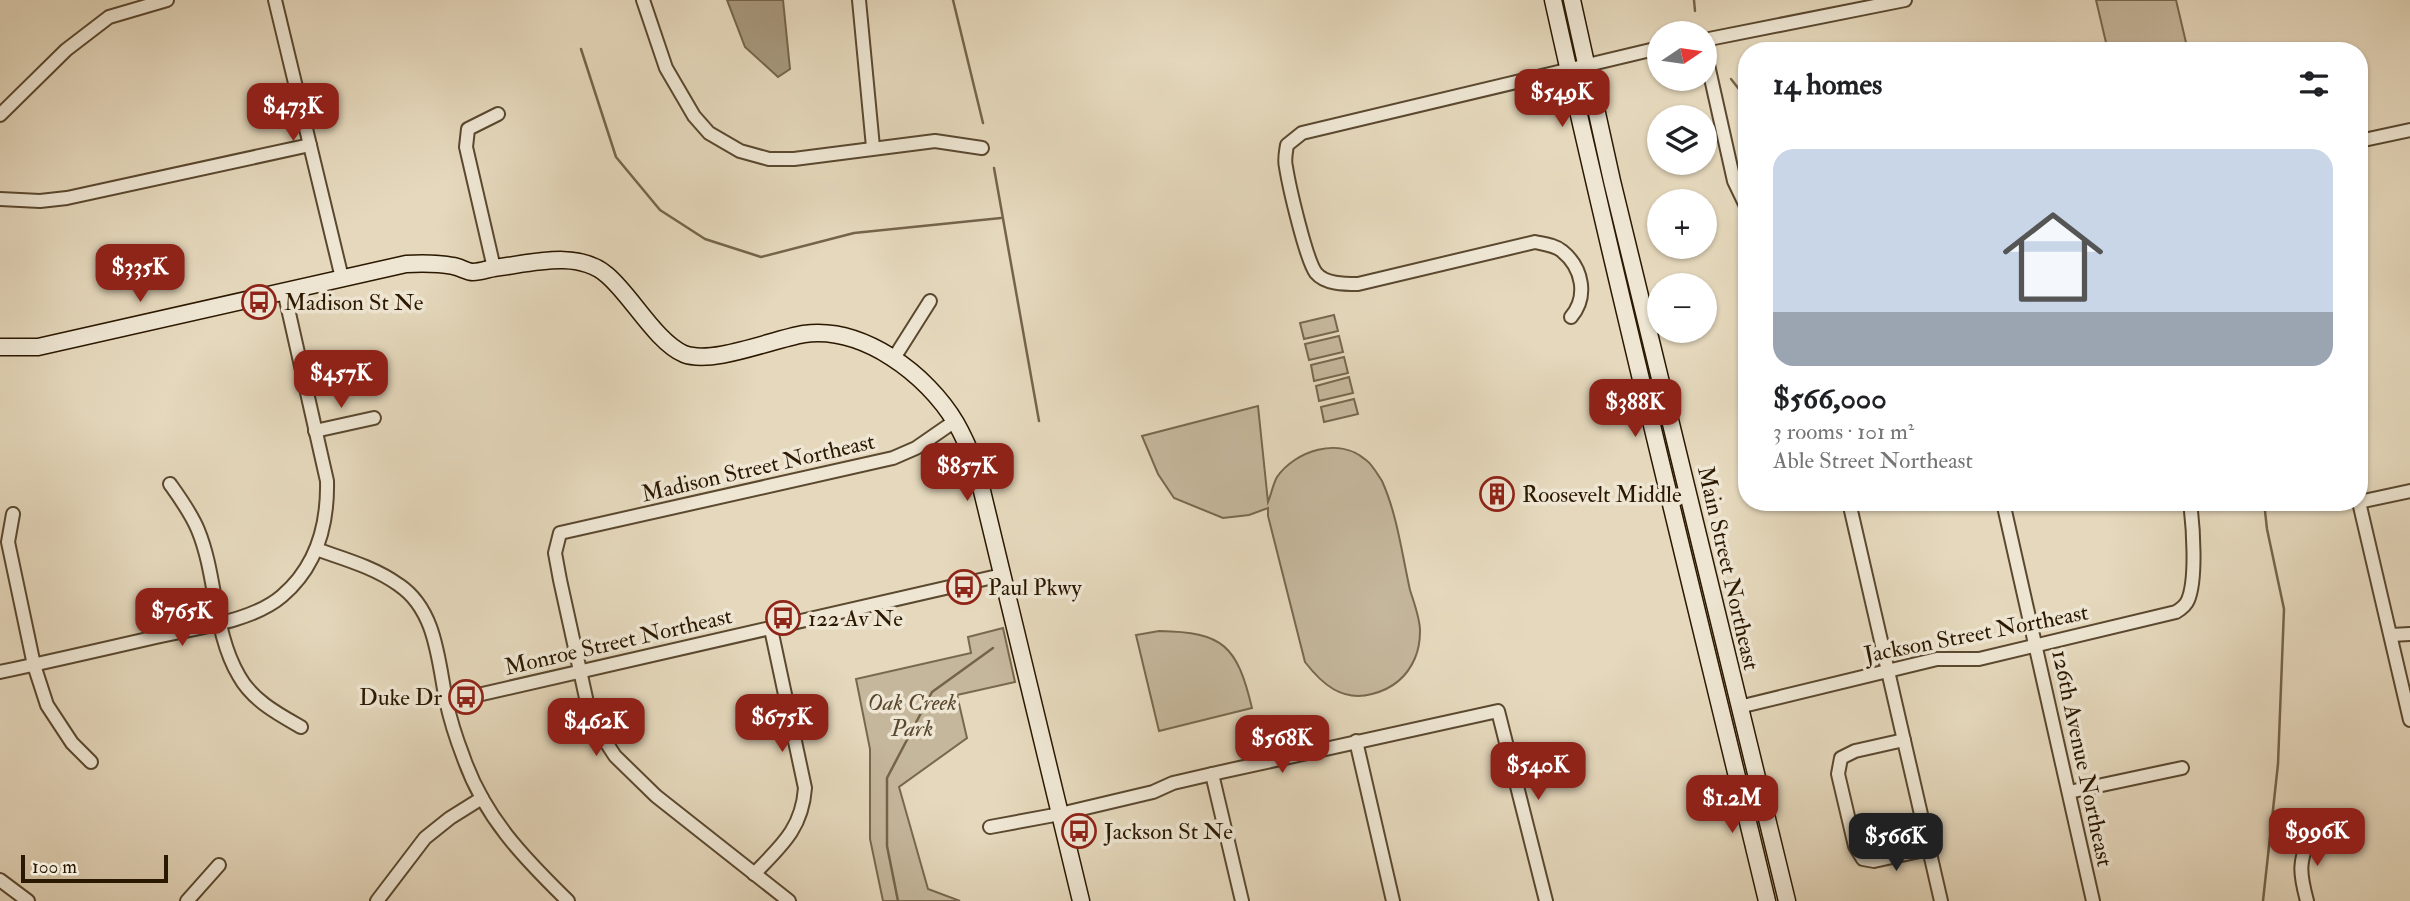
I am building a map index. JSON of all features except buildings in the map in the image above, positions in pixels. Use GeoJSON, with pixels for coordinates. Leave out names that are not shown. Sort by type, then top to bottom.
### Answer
{"type":"FeatureCollection","features":[{"type":"Feature","properties":{"kind":"main road"},"geometry":{"type":"LineString","coordinates":[[1553,0],[1642,392],[1689,570],[1767,901]]}},
{"type":"Feature","properties":{"kind":"main road","name":"Main Street Northeast"},"geometry":{"type":"LineString","coordinates":[[1572,0],[1612,181],[1787,901]]}},
{"type":"Feature","properties":{"kind":"main road"},"geometry":{"type":"LineString","coordinates":[[0,347],[38,346],[406,264],[432,262],[472,272],[559,260],[587,263],[607,274],[661,336],[684,354],[723,354],[804,334],[830,333],[856,339],[894,358],[937,397],[955,421],[979,477],[1081,901]]}},
{"type":"Feature","properties":{"kind":"street"},"geometry":{"type":"LineString","coordinates":[[0,115],[66,50],[109,17],[167,0]]}},
{"type":"Feature","properties":{"kind":"street"},"geometry":{"type":"LineString","coordinates":[[275,0],[342,278]]}},
{"type":"Feature","properties":{"kind":"street"},"geometry":{"type":"LineString","coordinates":[[643,0],[666,68],[694,116],[709,133],[740,150],[769,159],[794,159],[935,141],[982,148]]}},
{"type":"Feature","properties":{"kind":"street"},"geometry":{"type":"LineString","coordinates":[[859,0],[873,147]]}},
{"type":"Feature","properties":{"kind":"street"},"geometry":{"type":"LineString","coordinates":[[1717,37],[1905,0]]}},
{"type":"Feature","properties":{"kind":"street"},"geometry":{"type":"LineString","coordinates":[[1572,317],[1579,307],[1583,293],[1579,277],[1562,251],[1549,244],[1535,242],[1358,284],[1342,284],[1323,278],[1316,273],[1306,250],[1285,164],[1287,145],[1302,133],[1647,51]]}},
{"type":"Feature","properties":{"kind":"street"},"geometry":{"type":"LineString","coordinates":[[1714,91],[1738,189]]}},
{"type":"Feature","properties":{"kind":"street"},"geometry":{"type":"LineString","coordinates":[[494,268],[466,147],[468,130],[498,114]]}},
{"type":"Feature","properties":{"kind":"street"},"geometry":{"type":"LineString","coordinates":[[2368,139],[2410,130]]}},
{"type":"Feature","properties":{"kind":"street"},"geometry":{"type":"LineString","coordinates":[[0,199],[40,201],[67,198],[310,145]]}},
{"type":"Feature","properties":{"kind":"street"},"geometry":{"type":"LineString","coordinates":[[0,672],[240,617],[281,597],[303,575],[316,549],[328,506],[327,481],[284,291]]}},
{"type":"Feature","properties":{"kind":"street"},"geometry":{"type":"LineString","coordinates":[[894,358],[930,301]]}},
{"type":"Feature","properties":{"kind":"street"},"geometry":{"type":"LineString","coordinates":[[315,430],[374,418]]}},
{"type":"Feature","properties":{"kind":"street","name":"Madison Street Northeast"},"geometry":{"type":"LineString","coordinates":[[580,670],[555,553],[560,533],[893,458],[923,444],[955,421]]}},
{"type":"Feature","properties":{"kind":"street"},"geometry":{"type":"LineString","coordinates":[[170,484],[187,508],[199,532],[229,655],[239,678],[271,710],[301,727]]}},
{"type":"Feature","properties":{"kind":"street"},"geometry":{"type":"LineString","coordinates":[[2368,500],[2410,491]]}},
{"type":"Feature","properties":{"kind":"street"},"geometry":{"type":"LineString","coordinates":[[1851,511],[1941,901]]}},
{"type":"Feature","properties":{"kind":"street","name":"126th Avenue Northeast"},"geometry":{"type":"LineString","coordinates":[[2005,511],[2093,901]]}},
{"type":"Feature","properties":{"kind":"street","name":"Jackson Street Northeast"},"geometry":{"type":"LineString","coordinates":[[1739,707],[1937,659],[1979,659],[2176,612],[2188,601],[2192,571],[2190,511]]}},
{"type":"Feature","properties":{"kind":"street"},"geometry":{"type":"LineString","coordinates":[[2361,511],[2410,720]]}},
{"type":"Feature","properties":{"kind":"street"},"geometry":{"type":"LineString","coordinates":[[13,514],[8,542],[34,664],[47,705],[72,743],[91,762]]}},
{"type":"Feature","properties":{"kind":"street"},"geometry":{"type":"LineString","coordinates":[[316,549],[361,564],[400,585],[415,600],[427,619],[463,757],[482,799],[523,858],[568,901]]}},
{"type":"Feature","properties":{"kind":"street","name":"Monroe Street Northeast"},"geometry":{"type":"LineString","coordinates":[[447,702],[1002,575]]}},
{"type":"Feature","properties":{"kind":"street"},"geometry":{"type":"LineString","coordinates":[[754,874],[795,828],[804,807],[805,788],[771,628]]}},
{"type":"Feature","properties":{"kind":"street"},"geometry":{"type":"LineString","coordinates":[[2391,635],[2410,634]]}},
{"type":"Feature","properties":{"kind":"street"},"geometry":{"type":"LineString","coordinates":[[580,670],[588,707],[615,757],[656,796],[789,901]]}},
{"type":"Feature","properties":{"kind":"street"},"geometry":{"type":"LineString","coordinates":[[990,827],[1060,814],[1153,792],[1173,783],[1498,711],[1546,901]]}},
{"type":"Feature","properties":{"kind":"street"},"geometry":{"type":"LineString","coordinates":[[1904,740],[1855,751],[1841,758],[1838,774],[1855,846],[1863,859],[1874,861],[1928,849]]}},
{"type":"Feature","properties":{"kind":"street"},"geometry":{"type":"LineString","coordinates":[[1356,741],[1359,764],[1393,901]]}},
{"type":"Feature","properties":{"kind":"street"},"geometry":{"type":"LineString","coordinates":[[2069,792],[2182,768]]}},
{"type":"Feature","properties":{"kind":"street"},"geometry":{"type":"LineString","coordinates":[[1212,774],[1242,901]]}},
{"type":"Feature","properties":{"kind":"street"},"geometry":{"type":"LineString","coordinates":[[377,901],[425,838],[450,818],[482,799]]}},
{"type":"Feature","properties":{"kind":"street"},"geometry":{"type":"LineString","coordinates":[[2307,901],[2301,879],[2300,860],[2310,834]]}},
{"type":"Feature","properties":{"kind":"street"},"geometry":{"type":"LineString","coordinates":[[187,901],[219,865]]}},
{"type":"Feature","properties":{"kind":"street"},"geometry":{"type":"LineString","coordinates":[[0,880],[24,900]]}},
{"type":"Feature","properties":{"kind":"green space"},"geometry":{"type":"Polygon","coordinates":[[[2096,0],[2176,0],[2186,42],[2106,42],[2096,0]]]}},
{"type":"Feature","properties":{"kind":"green space"},"geometry":{"type":"Polygon","coordinates":[[[1334,315],[1338,331],[1304,339],[1300,323],[1334,315]]]}},
{"type":"Feature","properties":{"kind":"green space"},"geometry":{"type":"Polygon","coordinates":[[[1339,336],[1343,352],[1309,360],[1305,344],[1339,336]]]}},
{"type":"Feature","properties":{"kind":"green space"},"geometry":{"type":"Polygon","coordinates":[[[1344,357],[1348,373],[1314,381],[1311,365],[1344,357]]]}},
{"type":"Feature","properties":{"kind":"green space"},"geometry":{"type":"Polygon","coordinates":[[[1349,377],[1353,393],[1319,401],[1316,386],[1349,377]]]}},
{"type":"Feature","properties":{"kind":"green space"},"geometry":{"type":"Polygon","coordinates":[[[1354,399],[1358,414],[1324,422],[1321,407],[1354,399]]]}},
{"type":"Feature","properties":{"kind":"green space"},"geometry":{"type":"Polygon","coordinates":[[[1258,406],[1268,502],[1277,477],[1285,468],[1306,454],[1318,450],[1331,448],[1355,453],[1370,464],[1382,481],[1395,520],[1420,631],[1412,665],[1398,681],[1386,689],[1361,696],[1342,693],[1326,684],[1305,662],[1268,508],[1249,515],[1223,518],[1174,498],[1158,474],[1142,436],[1258,406]]]}},
{"type":"Feature","properties":{"kind":"green space","name":"Oak Creek Park"},"geometry":{"type":"Polygon","coordinates":[[[1003,628],[1015,682],[957,695],[967,738],[899,787],[928,889],[960,901],[883,901],[870,839],[870,749],[856,679],[971,653],[968,637],[1003,628]]]}},
{"type":"Feature","properties":{"kind":"green space"},"geometry":{"type":"Polygon","coordinates":[[[1159,631],[1199,635],[1213,639],[1224,647],[1240,670],[1252,708],[1159,731],[1136,635],[1159,631]]]}},
{"type":"Feature","properties":{"kind":"shaded area"},"geometry":{"type":"Polygon","coordinates":[[[727,0],[783,0],[790,69],[778,77],[745,47],[727,0]]]}},
{"type":"Feature","properties":{"kind":"waterway"},"geometry":{"type":"LineString","coordinates":[[953,0],[983,123]]}},
{"type":"Feature","properties":{"kind":"waterway"},"geometry":{"type":"LineString","coordinates":[[1694,0],[1695,11]]}},
{"type":"Feature","properties":{"kind":"waterway"},"geometry":{"type":"LineString","coordinates":[[581,49],[616,157],[660,210],[705,239],[761,257],[854,233],[1001,218]]}},
{"type":"Feature","properties":{"kind":"waterway"},"geometry":{"type":"LineString","coordinates":[[1731,79],[1738,88]]}},
{"type":"Feature","properties":{"kind":"waterway"},"geometry":{"type":"LineString","coordinates":[[994,168],[1039,421]]}},
{"type":"Feature","properties":{"kind":"waterway"},"geometry":{"type":"LineString","coordinates":[[2263,901],[2278,764],[2284,609],[2265,511]]}},
{"type":"Feature","properties":{"kind":"waterway"},"geometry":{"type":"LineString","coordinates":[[898,901],[887,846],[887,778],[932,692],[993,648]]}},
{"type":"Feature","properties":{"kind":"place","name":"Madison St Ne"},"geometry":{"type":"Point","coordinates":[259,302]}},
{"type":"Feature","properties":{"kind":"place","name":"Roosevelt Middle"},"geometry":{"type":"Point","coordinates":[1497,494]}},
{"type":"Feature","properties":{"kind":"place","name":"Paul Pkwy"},"geometry":{"type":"Point","coordinates":[964,587]}},
{"type":"Feature","properties":{"kind":"place","name":"122 Av Ne"},"geometry":{"type":"Point","coordinates":[783,618]}},
{"type":"Feature","properties":{"kind":"place","name":"Duke Dr"},"geometry":{"type":"Point","coordinates":[466,697]}},
{"type":"Feature","properties":{"kind":"place","name":"Jackson St Ne"},"geometry":{"type":"Point","coordinates":[1079,831]}}]}
